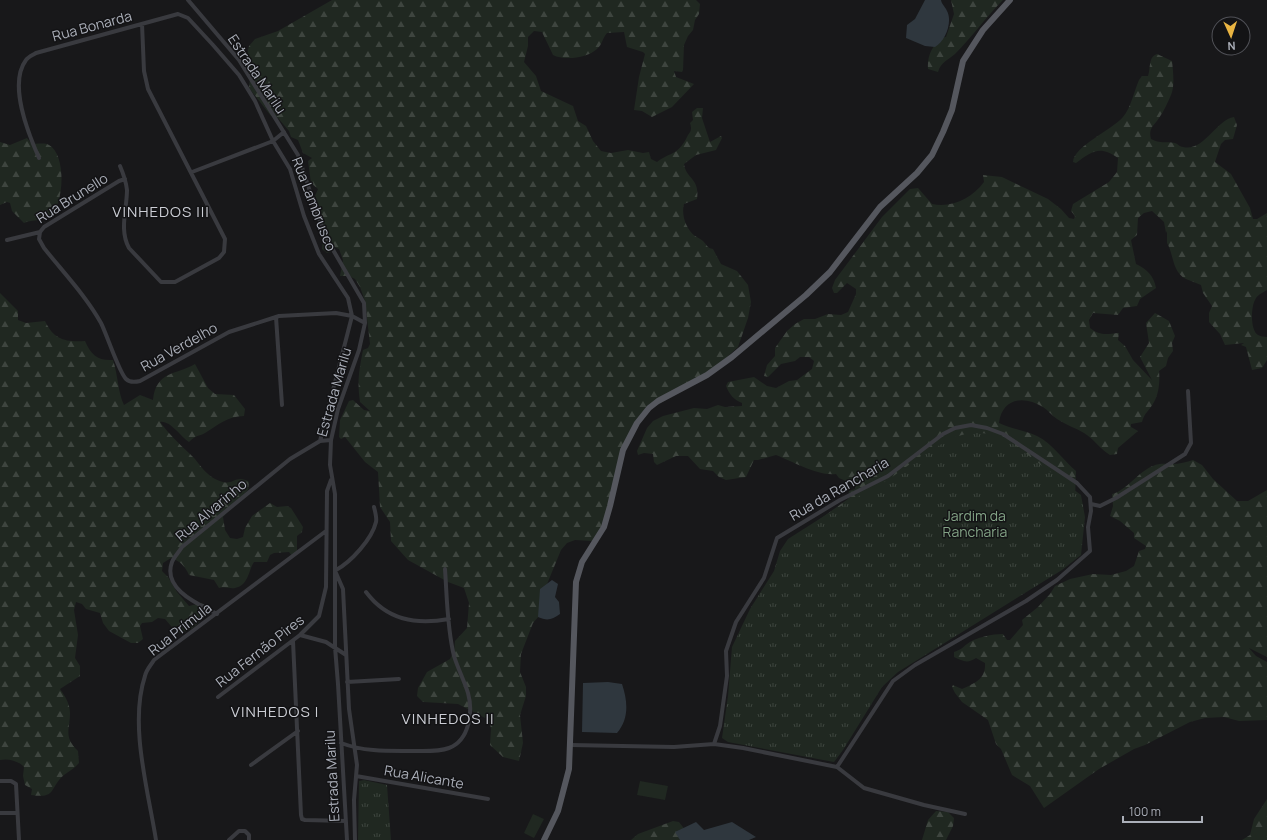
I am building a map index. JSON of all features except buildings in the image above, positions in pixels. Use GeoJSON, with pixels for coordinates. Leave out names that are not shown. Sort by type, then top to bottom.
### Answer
{"type":"FeatureCollection","features":[{"type":"Feature","properties":{"kind":"main road"},"geometry":{"type":"LineString","coordinates":[[544,840],[555,817],[565,790],[571,745],[571,671],[576,582],[582,562],[605,522],[610,506],[618,463],[632,431],[649,408],[658,401],[707,375],[815,288],[839,261],[883,204],[925,164],[938,144],[948,120],[963,61],[983,30],[1010,0]]}},
{"type":"Feature","properties":{"kind":"street","name":"Estrada Marilu"},"geometry":{"type":"LineString","coordinates":[[188,0],[239,60],[298,155],[328,243],[364,303],[365,323],[358,350],[338,408],[330,450],[332,480],[335,494],[335,647],[347,840]]}},
{"type":"Feature","properties":{"kind":"street","name":"Rua Bonarda"},"geometry":{"type":"LineString","coordinates":[[40,158],[30,137],[20,103],[20,79],[22,69],[27,59],[36,53],[178,14],[188,18],[239,75],[255,101],[273,141]]}},
{"type":"Feature","properties":{"kind":"street"},"geometry":{"type":"LineString","coordinates":[[120,166],[127,189],[124,230],[126,242],[129,248],[161,282],[175,282],[219,258],[224,252],[226,246],[225,239],[192,172],[148,89],[144,70],[142,24]]}},
{"type":"Feature","properties":{"kind":"street"},"geometry":{"type":"LineString","coordinates":[[192,172],[273,141],[284,132]]}},
{"type":"Feature","properties":{"kind":"street","name":"Rua Lambrusco"},"geometry":{"type":"LineString","coordinates":[[273,141],[290,169],[304,216],[319,254],[348,298],[352,316],[320,441]]}},
{"type":"Feature","properties":{"kind":"street","name":"Rua Brunello"},"geometry":{"type":"LineString","coordinates":[[7,240],[40,232],[44,227],[119,181],[125,179]]}},
{"type":"Feature","properties":{"kind":"street","name":"Rua Verdelho"},"geometry":{"type":"LineString","coordinates":[[40,232],[39,239],[44,248],[100,322],[121,370],[126,379],[130,381],[140,381],[229,332],[276,317],[336,313],[352,316],[365,323]]}},
{"type":"Feature","properties":{"kind":"street"},"geometry":{"type":"LineString","coordinates":[[276,317],[282,405]]}},
{"type":"Feature","properties":{"kind":"street"},"geometry":{"type":"LineString","coordinates":[[837,767],[893,681],[914,665],[1026,601],[1057,580],[1090,551],[1088,527],[1091,504],[1100,506],[1116,498],[1185,454],[1191,443],[1188,391]]}},
{"type":"Feature","properties":{"kind":"street","name":"Rua da Rancharia"},"geometry":{"type":"LineString","coordinates":[[714,744],[720,726],[726,683],[726,651],[736,622],[764,578],[777,538],[840,500],[888,476],[943,434],[955,428],[971,425],[987,428],[1003,434],[1053,466],[1077,483],[1090,497],[1091,504]]}},
{"type":"Feature","properties":{"kind":"street","name":"Rua Alvarinho"},"geometry":{"type":"LineString","coordinates":[[216,614],[191,599],[174,585],[170,573],[172,562],[182,547],[290,459],[320,441],[331,440]]}},
{"type":"Feature","properties":{"kind":"street","name":"Rua Fernão Pires"},"geometry":{"type":"LineString","coordinates":[[218,697],[300,636],[319,616],[324,602],[327,491],[332,480]]}},
{"type":"Feature","properties":{"kind":"street"},"geometry":{"type":"LineString","coordinates":[[355,840],[354,800],[356,749],[348,709],[343,589],[336,571],[348,563],[360,549],[377,522],[374,507]]}},
{"type":"Feature","properties":{"kind":"street","name":"Rua Prímula"},"geometry":{"type":"LineString","coordinates":[[156,840],[138,727],[140,697],[145,674],[154,660],[326,531]]}},
{"type":"Feature","properties":{"kind":"street"},"geometry":{"type":"LineString","coordinates":[[341,743],[356,749],[433,751],[449,748],[457,744],[463,735],[470,719],[471,708],[468,693],[454,655],[449,619],[445,569]]}},
{"type":"Feature","properties":{"kind":"street"},"geometry":{"type":"LineString","coordinates":[[366,592],[383,610],[408,620],[436,621],[449,619]]}},
{"type":"Feature","properties":{"kind":"street"},"geometry":{"type":"LineString","coordinates":[[300,636],[326,642],[346,655]]}},
{"type":"Feature","properties":{"kind":"street"},"geometry":{"type":"LineString","coordinates":[[293,641],[302,819],[310,821],[346,821]]}},
{"type":"Feature","properties":{"kind":"street"},"geometry":{"type":"LineString","coordinates":[[347,682],[399,679]]}},
{"type":"Feature","properties":{"kind":"street"},"geometry":{"type":"LineString","coordinates":[[251,765],[298,731]]}},
{"type":"Feature","properties":{"kind":"street"},"geometry":{"type":"LineString","coordinates":[[571,745],[674,747],[714,744],[792,757],[837,767],[864,788],[924,805],[965,814]]}},
{"type":"Feature","properties":{"kind":"street","name":"Rua Alicante"},"geometry":{"type":"LineString","coordinates":[[356,776],[488,799]]}},
{"type":"Feature","properties":{"kind":"street"},"geometry":{"type":"LineString","coordinates":[[0,781],[11,781],[16,784],[20,840]]}},
{"type":"Feature","properties":{"kind":"street"},"geometry":{"type":"LineString","coordinates":[[0,813],[17,813]]}},
{"type":"Feature","properties":{"kind":"street"},"geometry":{"type":"LineString","coordinates":[[228,840],[239,831],[245,831],[249,835],[249,840]]}},
{"type":"Feature","properties":{"kind":"green space"},"geometry":{"type":"Polygon","coordinates":[[[332,0],[696,0],[700,4],[699,14],[695,20],[693,30],[688,36],[684,45],[683,70],[682,72],[674,71],[676,77],[694,84],[672,107],[652,117],[642,111],[634,110],[639,77],[645,54],[627,47],[624,32],[607,33],[599,47],[593,52],[576,58],[564,58],[553,55],[542,32],[534,31],[528,37],[528,46],[524,62],[536,76],[541,91],[573,106],[578,121],[586,126],[593,141],[601,151],[611,153],[628,150],[643,153],[649,152],[651,159],[657,162],[681,147],[690,131],[690,123],[693,120],[692,112],[697,108],[703,108],[702,118],[710,142],[721,136],[722,138],[716,150],[696,155],[684,164],[687,173],[697,187],[697,199],[684,204],[683,213],[689,230],[708,247],[713,249],[721,264],[737,271],[748,285],[751,302],[748,318],[738,347],[707,375],[644,413],[624,453],[602,527],[592,541],[575,540],[567,543],[561,550],[545,589],[539,616],[533,623],[521,654],[520,672],[526,687],[526,696],[520,715],[523,743],[519,761],[503,757],[490,745],[491,729],[489,720],[458,704],[423,702],[417,696],[418,688],[427,672],[450,659],[454,651],[455,641],[467,628],[469,603],[464,588],[448,582],[408,560],[391,541],[390,522],[380,507],[378,472],[365,462],[345,437],[341,439],[339,437],[340,420],[349,401],[353,400],[364,410],[370,411],[360,402],[359,388],[363,350],[368,348],[370,344],[365,301],[360,287],[355,279],[349,276],[340,276],[343,260],[339,249],[332,246],[330,249],[331,252],[327,253],[322,249],[324,227],[320,208],[315,196],[318,189],[311,183],[308,161],[312,158],[303,153],[298,140],[291,137],[289,131],[278,118],[271,116],[249,88],[251,69],[247,54],[249,46],[255,39],[278,31],[332,0]]]}},
{"type":"Feature","properties":{"kind":"green space"},"geometry":{"type":"Polygon","coordinates":[[[951,0],[1003,0],[955,54],[943,63],[938,72],[928,69],[928,60],[933,48],[941,37],[946,37],[954,14],[951,0]]]}},
{"type":"Feature","properties":{"kind":"green space"},"geometry":{"type":"Polygon","coordinates":[[[1157,54],[1172,61],[1173,83],[1172,91],[1167,104],[1150,132],[1151,139],[1160,142],[1175,143],[1182,147],[1190,147],[1197,145],[1204,140],[1228,119],[1234,117],[1237,125],[1233,139],[1225,140],[1221,144],[1215,162],[1231,174],[1250,208],[1253,219],[1257,219],[1267,213],[1267,290],[1256,298],[1253,308],[1252,324],[1255,332],[1263,337],[1267,337],[1267,360],[1262,368],[1252,370],[1246,347],[1241,345],[1244,343],[1225,345],[1220,334],[1209,322],[1209,313],[1212,306],[1203,293],[1201,285],[1181,276],[1176,268],[1167,243],[1167,231],[1166,233],[1164,222],[1152,211],[1144,213],[1138,218],[1137,235],[1131,240],[1136,264],[1149,273],[1154,280],[1156,288],[1140,299],[1137,306],[1123,308],[1118,315],[1093,313],[1089,320],[1090,328],[1097,332],[1103,334],[1119,333],[1118,340],[1125,346],[1133,360],[1152,380],[1140,357],[1149,343],[1146,323],[1155,313],[1169,321],[1175,336],[1172,343],[1173,351],[1168,358],[1166,366],[1159,371],[1159,383],[1156,399],[1144,416],[1142,422],[1131,424],[1131,427],[1138,431],[1118,448],[1117,454],[1110,455],[1088,435],[1057,419],[1045,408],[1036,403],[1022,400],[1015,401],[1004,408],[999,423],[1043,439],[1076,471],[1075,498],[942,634],[886,681],[866,710],[806,529],[848,499],[849,491],[855,489],[855,485],[839,478],[836,474],[813,471],[776,455],[754,460],[746,477],[726,480],[719,477],[713,471],[700,469],[688,456],[676,456],[657,465],[654,462],[653,454],[644,453],[638,455],[637,451],[647,428],[653,421],[663,416],[694,408],[707,409],[718,405],[725,407],[742,406],[742,403],[736,400],[729,392],[726,386],[728,382],[754,377],[767,386],[776,388],[789,381],[797,380],[812,369],[814,361],[809,357],[800,357],[795,361],[781,364],[768,377],[764,376],[767,365],[775,356],[775,348],[787,331],[795,324],[804,319],[815,319],[828,314],[841,315],[848,312],[856,294],[856,289],[847,283],[837,293],[834,293],[832,288],[835,280],[882,217],[910,189],[918,188],[932,204],[940,205],[955,203],[974,193],[984,182],[983,175],[1002,177],[1048,199],[1061,209],[1069,218],[1074,219],[1075,216],[1071,211],[1073,204],[1109,182],[1117,172],[1118,158],[1106,152],[1096,151],[1087,155],[1076,163],[1073,162],[1075,156],[1086,144],[1123,117],[1130,104],[1139,80],[1142,76],[1148,76],[1151,60],[1154,55],[1157,54]]]}},
{"type":"Feature","properties":{"kind":"green space"},"geometry":{"type":"Polygon","coordinates":[[[27,138],[31,143],[47,144],[55,150],[59,159],[62,180],[58,202],[55,211],[50,217],[24,223],[12,211],[10,203],[7,202],[0,205],[0,142],[10,145],[27,138]]]}},
{"type":"Feature","properties":{"kind":"green space"},"geometry":{"type":"Polygon","coordinates":[[[0,293],[18,311],[18,320],[26,323],[45,321],[56,336],[66,340],[85,341],[90,350],[96,356],[103,359],[113,360],[120,395],[124,405],[140,395],[153,400],[158,384],[163,379],[168,375],[195,364],[208,388],[215,394],[234,395],[245,409],[244,416],[228,419],[189,442],[167,423],[160,422],[174,439],[212,477],[226,483],[238,479],[249,482],[248,490],[223,517],[225,530],[230,538],[237,539],[243,537],[245,528],[252,516],[270,503],[277,507],[287,506],[291,508],[303,527],[302,532],[297,536],[297,551],[292,556],[289,552],[274,553],[270,555],[267,562],[254,562],[246,581],[235,588],[219,588],[214,580],[189,575],[182,564],[171,558],[163,563],[162,571],[189,606],[201,603],[205,605],[203,616],[197,625],[183,632],[177,633],[165,619],[158,618],[152,622],[142,623],[140,626],[143,639],[138,643],[131,643],[109,631],[103,623],[100,613],[86,609],[82,604],[76,602],[74,610],[78,635],[75,658],[80,666],[80,676],[60,689],[69,706],[70,713],[68,733],[70,741],[78,751],[79,763],[59,780],[49,794],[39,796],[31,795],[32,789],[25,785],[23,776],[24,767],[22,765],[13,760],[0,760],[0,293]]]}},
{"type":"Feature","properties":{"kind":"green space","name":"Jardim da Rancharia"},"geometry":{"type":"Polygon","coordinates":[[[972,432],[990,434],[1013,444],[1081,495],[1085,517],[1081,555],[1062,570],[898,672],[882,687],[834,762],[728,742],[722,738],[728,696],[732,647],[750,609],[774,571],[780,551],[788,539],[832,511],[888,480],[921,456],[952,438],[972,432]]]}},
{"type":"Feature","properties":{"kind":"green space"},"geometry":{"type":"Polygon","coordinates":[[[1193,460],[1202,465],[1213,479],[1237,501],[1248,501],[1267,490],[1267,657],[1249,648],[1256,656],[1267,662],[1267,720],[1239,721],[1224,717],[1205,718],[1190,722],[1134,749],[1099,769],[1044,808],[1030,786],[1012,775],[1001,749],[996,744],[988,720],[962,702],[952,687],[953,685],[962,689],[979,680],[984,673],[985,663],[976,658],[970,661],[963,661],[954,657],[954,652],[975,639],[985,636],[1003,634],[1007,640],[1010,640],[1023,625],[1022,620],[1038,607],[1055,586],[1070,579],[1093,574],[1111,575],[1126,571],[1134,566],[1139,551],[1145,549],[1146,546],[1134,538],[1134,533],[1120,521],[1110,516],[1113,506],[1112,494],[1122,489],[1143,472],[1155,465],[1177,464],[1193,460]]]}},
{"type":"Feature","properties":{"kind":"green space"},"geometry":{"type":"Polygon","coordinates":[[[364,780],[387,785],[391,840],[358,840],[359,781],[364,780]]]}},
{"type":"Feature","properties":{"kind":"green space"},"geometry":{"type":"Polygon","coordinates":[[[640,781],[668,786],[665,800],[637,795],[640,781]]]}},
{"type":"Feature","properties":{"kind":"green space"},"geometry":{"type":"Polygon","coordinates":[[[1267,799],[1267,840],[1242,840],[1250,835],[1254,819],[1267,799]]]}},
{"type":"Feature","properties":{"kind":"green space"},"geometry":{"type":"Polygon","coordinates":[[[936,811],[948,812],[954,818],[953,826],[946,840],[922,840],[928,820],[936,811]]]}},
{"type":"Feature","properties":{"kind":"green space"},"geometry":{"type":"Polygon","coordinates":[[[533,814],[544,819],[534,838],[524,833],[533,814]]]}},
{"type":"Feature","properties":{"kind":"green space"},"geometry":{"type":"Polygon","coordinates":[[[673,821],[679,822],[693,840],[631,840],[638,834],[673,821]]]}},
{"type":"Feature","properties":{"kind":"shaded area"},"geometry":{"type":"Polygon","coordinates":[[[925,0],[941,0],[949,16],[945,36],[935,47],[925,46],[906,38],[907,25],[915,19],[925,0]]]}},
{"type":"Feature","properties":{"kind":"shaded area"},"geometry":{"type":"Polygon","coordinates":[[[552,580],[558,584],[555,597],[559,602],[560,614],[552,619],[544,619],[538,617],[540,589],[552,580]]]}},
{"type":"Feature","properties":{"kind":"shaded area"},"geometry":{"type":"Polygon","coordinates":[[[608,682],[622,684],[624,691],[626,710],[624,722],[621,728],[617,733],[582,732],[583,683],[608,682]]]}},
{"type":"Feature","properties":{"kind":"shaded area"},"geometry":{"type":"Polygon","coordinates":[[[696,822],[704,830],[732,822],[756,837],[749,840],[680,840],[675,832],[696,822]]]}},
{"type":"Feature","properties":{"kind":"district","name":"VINHEDOS III"},"geometry":{"type":"Point","coordinates":[161,212]}},
{"type":"Feature","properties":{"kind":"district","name":"VINHEDOS I"},"geometry":{"type":"Point","coordinates":[275,712]}},
{"type":"Feature","properties":{"kind":"district","name":"VINHEDOS II"},"geometry":{"type":"Point","coordinates":[448,719]}}]}
